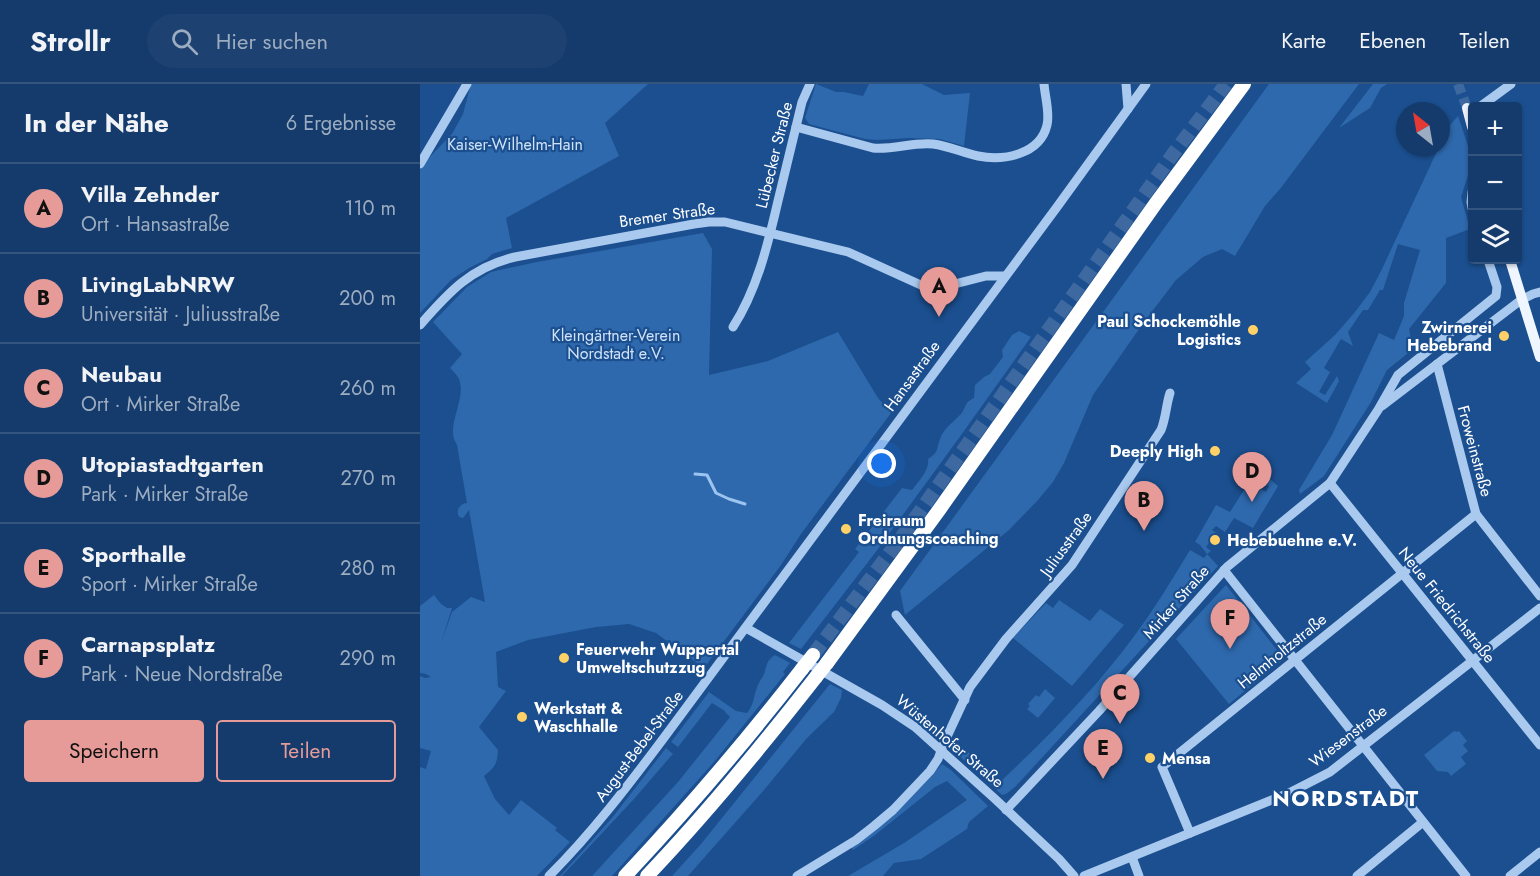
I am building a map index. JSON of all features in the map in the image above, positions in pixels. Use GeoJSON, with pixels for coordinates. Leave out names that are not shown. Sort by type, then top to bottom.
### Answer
{"type":"FeatureCollection","features":[{"type":"Feature","properties":{"kind":"highway"},"geometry":{"type":"LineString","coordinates":[[647,876],[745,765],[827,663],[939,510],[1156,202],[1244,84]]}},
{"type":"Feature","properties":{"kind":"highway"},"geometry":{"type":"LineString","coordinates":[[625,876],[726,764],[813,655]]}},
{"type":"Feature","properties":{"kind":"main road"},"geometry":{"type":"LineString","coordinates":[[1511,264],[1540,357]]}},
{"type":"Feature","properties":{"kind":"street"},"geometry":{"type":"LineString","coordinates":[[420,164],[467,84]]}},
{"type":"Feature","properties":{"kind":"street","name":"Lübecker Straße"},"geometry":{"type":"LineString","coordinates":[[733,327],[741,316],[756,279],[770,234],[802,102],[810,84]]}},
{"type":"Feature","properties":{"kind":"street"},"geometry":{"type":"LineString","coordinates":[[796,127],[873,148],[931,144],[953,147],[976,155],[1005,157],[1032,147],[1044,133],[1048,118],[1044,84]]}},
{"type":"Feature","properties":{"kind":"street"},"geometry":{"type":"LineString","coordinates":[[1126,84],[1128,109]]}},
{"type":"Feature","properties":{"kind":"street","name":"Hansastraße"},"geometry":{"type":"LineString","coordinates":[[746,628],[1146,84]]}},
{"type":"Feature","properties":{"kind":"street"},"geometry":{"type":"LineString","coordinates":[[1486,102],[1511,84]]}},
{"type":"Feature","properties":{"kind":"street","name":"Bremer Straße"},"geometry":{"type":"LineString","coordinates":[[420,325],[460,282],[482,268],[504,259],[709,222],[725,222],[848,252],[923,286],[939,288],[986,276],[1005,276]]}},
{"type":"Feature","properties":{"kind":"street","name":"Mirker Straße"},"geometry":{"type":"LineString","coordinates":[[1006,810],[1114,694],[1224,570],[1330,483],[1398,375],[1496,296],[1497,287],[1489,264]]}},
{"type":"Feature","properties":{"kind":"street"},"geometry":{"type":"LineString","coordinates":[[1378,410],[1521,300],[1540,292]]}},
{"type":"Feature","properties":{"kind":"street","name":"Froweinstraße"},"geometry":{"type":"LineString","coordinates":[[1437,364],[1476,514],[1540,596]]}},
{"type":"Feature","properties":{"kind":"street","name":"Juliusstraße"},"geometry":{"type":"LineString","coordinates":[[797,876],[856,840],[893,810],[930,771],[938,759],[940,750],[970,687],[1006,639],[1072,565],[1161,430],[1170,393]]}},
{"type":"Feature","properties":{"kind":"street","name":"Neue Friedrichstraße"},"geometry":{"type":"LineString","coordinates":[[1330,483],[1540,745]]}},
{"type":"Feature","properties":{"kind":"street","name":"Helmholtzstraße"},"geometry":{"type":"LineString","coordinates":[[1190,834],[1162,767],[1476,514]]}},
{"type":"Feature","properties":{"kind":"street"},"geometry":{"type":"LineString","coordinates":[[1224,570],[1466,876]]}},
{"type":"Feature","properties":{"kind":"street","name":"Wiesenstraße"},"geometry":{"type":"LineString","coordinates":[[1084,876],[1190,834],[1308,784],[1330,772],[1540,608]]}},
{"type":"Feature","properties":{"kind":"street"},"geometry":{"type":"LineString","coordinates":[[896,615],[964,700]]}},
{"type":"Feature","properties":{"kind":"street","name":"Wüstenhofer Straße"},"geometry":{"type":"LineString","coordinates":[[746,628],[882,705],[915,728],[994,798],[1074,876]]}},
{"type":"Feature","properties":{"kind":"street","name":"August-Bebel-Straße"},"geometry":{"type":"LineString","coordinates":[[549,876],[616,802],[746,628]]}},
{"type":"Feature","properties":{"kind":"street"},"geometry":{"type":"LineString","coordinates":[[1357,876],[1423,822]]}},
{"type":"Feature","properties":{"kind":"street"},"geometry":{"type":"LineString","coordinates":[[1510,876],[1540,852]]}},
{"type":"Feature","properties":{"kind":"street"},"geometry":{"type":"LineString","coordinates":[[1132,857],[1139,876]]}},
{"type":"Feature","properties":{"kind":"street"},"geometry":{"type":"LineString","coordinates":[[1059,859],[1063,876]]}},
{"type":"Feature","properties":{"kind":"green space","name":"Kaiser-Wilhelm-Hain"},"geometry":{"type":"Polygon","coordinates":[[[471,84],[648,84],[605,123],[619,156],[506,218],[512,248],[492,254],[451,280],[420,313],[420,167],[452,134],[463,114],[471,84]]]}},
{"type":"Feature","properties":{"kind":"green space"},"geometry":{"type":"Polygon","coordinates":[[[816,84],[836,92],[863,96],[869,84],[922,84],[944,95],[970,93],[964,146],[940,139],[865,139],[809,124],[805,118],[816,84]]]}},
{"type":"Feature","properties":{"kind":"green space"},"geometry":{"type":"Polygon","coordinates":[[[1269,84],[1359,84],[1265,206],[1235,256],[1222,249],[1203,257],[1176,280],[1093,395],[1064,463],[1053,482],[1038,500],[1009,530],[905,615],[900,591],[1269,84]]]}},
{"type":"Feature","properties":{"kind":"green space"},"geometry":{"type":"Polygon","coordinates":[[[1373,84],[1387,84],[1381,88],[1370,108],[1339,128],[1373,84]]]}},
{"type":"Feature","properties":{"kind":"green space"},"geometry":{"type":"Polygon","coordinates":[[[1458,116],[1468,146],[1468,175],[1461,197],[1468,230],[1446,238],[1446,283],[1409,329],[1413,349],[1387,370],[1371,402],[1324,476],[1300,494],[1299,490],[1332,435],[1379,333],[1394,340],[1404,316],[1404,303],[1420,250],[1398,244],[1383,290],[1380,290],[1368,310],[1363,310],[1348,332],[1353,346],[1341,339],[1324,368],[1330,372],[1319,392],[1325,395],[1337,376],[1339,381],[1327,403],[1296,383],[1311,369],[1305,362],[1335,335],[1370,292],[1435,156],[1450,156],[1450,125],[1458,116]]]}},
{"type":"Feature","properties":{"kind":"green space","name":"Kleingärtner-Verein Nordstadt e.V."},"geometry":{"type":"Polygon","coordinates":[[[703,233],[712,249],[709,375],[768,361],[838,332],[878,398],[891,413],[704,668],[656,633],[629,624],[596,627],[528,640],[496,652],[498,687],[506,691],[479,727],[498,750],[495,765],[484,776],[495,799],[509,815],[521,800],[557,828],[555,830],[570,842],[537,876],[420,876],[420,767],[426,769],[431,751],[420,748],[420,676],[431,677],[420,673],[420,606],[434,595],[441,604],[452,608],[441,643],[452,612],[471,597],[485,602],[469,510],[463,518],[458,514],[459,507],[467,503],[453,430],[461,387],[458,378],[450,368],[462,354],[433,322],[467,287],[491,272],[703,233]]]}},
{"type":"Feature","properties":{"kind":"green space"},"geometry":{"type":"Polygon","coordinates":[[[1019,331],[1031,337],[875,553],[801,649],[789,643],[859,552],[855,549],[902,488],[912,490],[920,480],[927,467],[928,459],[937,450],[943,432],[974,398],[975,385],[990,374],[1003,357],[1002,350],[1012,335],[1019,331]]]}},
{"type":"Feature","properties":{"kind":"green space"},"geometry":{"type":"Polygon","coordinates":[[[1270,479],[1278,486],[1253,528],[1234,518],[1225,532],[1216,526],[1212,530],[1216,533],[1206,547],[1211,551],[1207,554],[1195,542],[1216,505],[1230,512],[1249,482],[1266,492],[1270,479]]]}},
{"type":"Feature","properties":{"kind":"green space"},"geometry":{"type":"Polygon","coordinates":[[[1190,550],[1204,558],[1207,554],[1218,566],[1015,787],[1002,795],[955,752],[952,747],[953,739],[1001,781],[1088,693],[1120,655],[1164,593],[1190,550]]]}},
{"type":"Feature","properties":{"kind":"green space"},"geometry":{"type":"Polygon","coordinates":[[[1226,585],[1284,659],[1229,704],[1176,639],[1226,585]]]}},
{"type":"Feature","properties":{"kind":"green space"},"geometry":{"type":"Polygon","coordinates":[[[1059,600],[1090,621],[1100,609],[1124,625],[1072,686],[1013,638],[1046,603],[1053,608],[1059,600]]]}},
{"type":"Feature","properties":{"kind":"green space"},"geometry":{"type":"Polygon","coordinates":[[[775,655],[790,663],[783,672],[785,674],[714,762],[612,876],[592,876],[678,782],[730,717],[712,703],[678,747],[671,742],[709,692],[736,711],[747,713],[768,662],[775,655]]]}},
{"type":"Feature","properties":{"kind":"green space"},"geometry":{"type":"Polygon","coordinates":[[[830,684],[842,690],[834,712],[807,738],[688,876],[672,876],[701,844],[830,684]]]}},
{"type":"Feature","properties":{"kind":"green space"},"geometry":{"type":"Polygon","coordinates":[[[1045,689],[1055,698],[1038,718],[1027,709],[1030,706],[1028,704],[1036,695],[1039,697],[1045,689]]]}},
{"type":"Feature","properties":{"kind":"green space"},"geometry":{"type":"Polygon","coordinates":[[[1454,731],[1459,731],[1467,741],[1463,745],[1468,751],[1461,757],[1466,764],[1451,776],[1448,772],[1437,771],[1424,755],[1454,731]]]}},
{"type":"Feature","properties":{"kind":"green space"},"geometry":{"type":"Polygon","coordinates":[[[666,748],[673,754],[634,799],[560,876],[612,818],[666,748]]]}},
{"type":"Feature","properties":{"kind":"green space"},"geometry":{"type":"Polygon","coordinates":[[[942,764],[988,806],[969,822],[967,829],[921,859],[894,863],[883,876],[848,876],[904,843],[967,800],[947,781],[935,787],[853,850],[851,847],[911,796],[942,764]]]}},
{"type":"Feature","properties":{"kind":"waterway"},"geometry":{"type":"LineString","coordinates":[[695,474],[707,475],[716,493],[745,504]]}},
{"type":"Feature","properties":{"kind":"tunnel"},"geometry":{"type":"LineString","coordinates":[[813,655],[906,531],[1173,154],[1226,84]]}},
{"type":"Feature","properties":{"kind":"tunnel"},"geometry":{"type":"LineString","coordinates":[[1458,84],[1467,108]]}},
{"type":"Feature","properties":{"kind":"place","name":"Villa Zehnder"},"geometry":{"type":"Point","coordinates":[939,317]}},
{"type":"Feature","properties":{"kind":"place","name":"Paul Schockemöhle Logistics"},"geometry":{"type":"Point","coordinates":[1253,330]}},
{"type":"Feature","properties":{"kind":"place","name":"Zwirnerei Hebebrand"},"geometry":{"type":"Point","coordinates":[1504,336]}},
{"type":"Feature","properties":{"kind":"place","name":"Deeply High"},"geometry":{"type":"Point","coordinates":[1215,451]}},
{"type":"Feature","properties":{"kind":"place","name":"Utopiastadtgarten"},"geometry":{"type":"Point","coordinates":[1252,502]}},
{"type":"Feature","properties":{"kind":"place","name":"Freiraum Ordnungscoaching"},"geometry":{"type":"Point","coordinates":[846,529]}},
{"type":"Feature","properties":{"kind":"place","name":"LivingLabNRW"},"geometry":{"type":"Point","coordinates":[1144,531]}},
{"type":"Feature","properties":{"kind":"place","name":"Hebebuehne e.V."},"geometry":{"type":"Point","coordinates":[1215,540]}},
{"type":"Feature","properties":{"kind":"place","name":"Carnapsplatz"},"geometry":{"type":"Point","coordinates":[1230,649]}},
{"type":"Feature","properties":{"kind":"place","name":"Feuerwehr Wuppertal Umweltschutzzug"},"geometry":{"type":"Point","coordinates":[564,658]}},
{"type":"Feature","properties":{"kind":"place","name":"Werkstatt & Waschhalle"},"geometry":{"type":"Point","coordinates":[522,717]}},
{"type":"Feature","properties":{"kind":"place","name":"Neubau"},"geometry":{"type":"Point","coordinates":[1120,724]}},
{"type":"Feature","properties":{"kind":"place","name":"Mensa"},"geometry":{"type":"Point","coordinates":[1150,758]}},
{"type":"Feature","properties":{"kind":"place","name":"Sporthalle"},"geometry":{"type":"Point","coordinates":[1103,779]}},
{"type":"Feature","properties":{"kind":"district","name":"NORDSTADT"},"geometry":{"type":"Point","coordinates":[1346,798]}}]}
